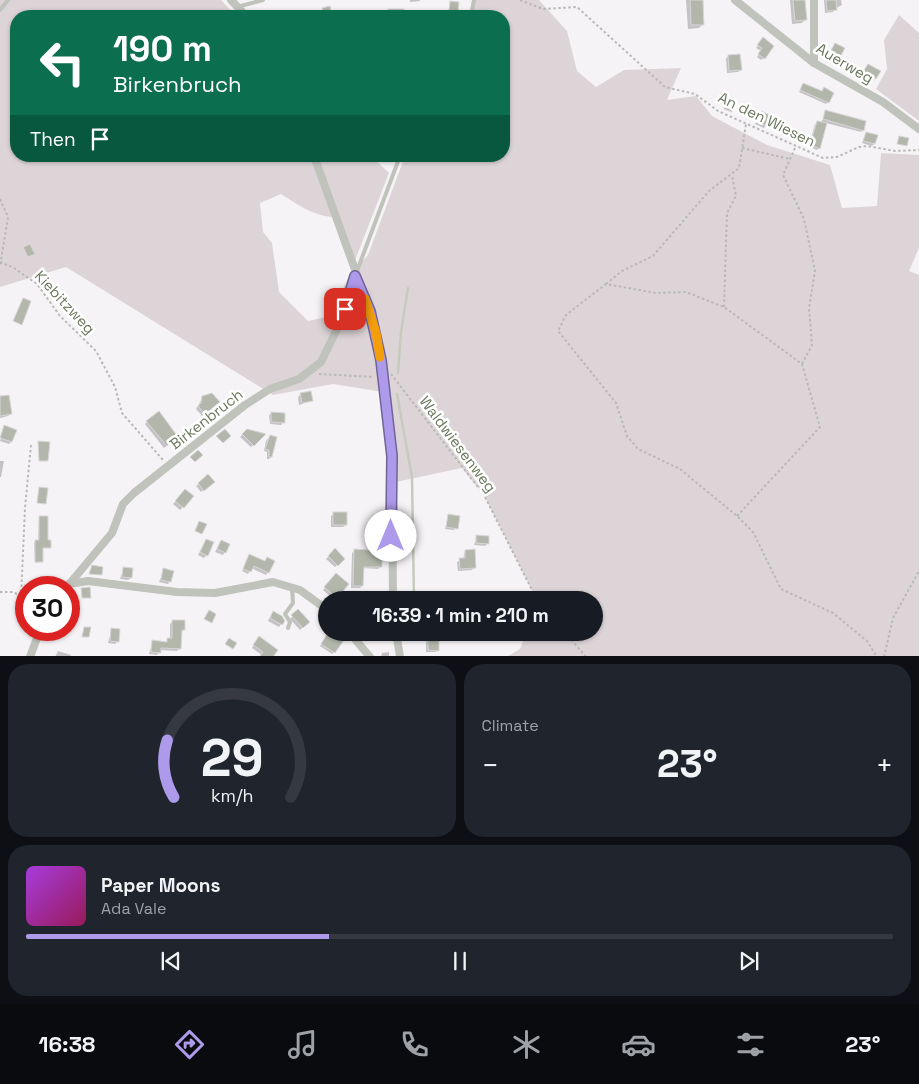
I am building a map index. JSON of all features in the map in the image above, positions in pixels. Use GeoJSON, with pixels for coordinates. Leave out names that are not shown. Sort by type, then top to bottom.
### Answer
{"type":"FeatureCollection","features":[{"type":"Feature","properties":{"kind":"street"},"geometry":{"type":"LineString","coordinates":[[231,0],[240,10]]}},
{"type":"Feature","properties":{"kind":"street","name":"Auerweg"},"geometry":{"type":"LineString","coordinates":[[736,0],[814,63],[883,102],[919,128]]}},
{"type":"Feature","properties":{"kind":"street"},"geometry":{"type":"LineString","coordinates":[[814,0],[814,63]]}},
{"type":"Feature","properties":{"kind":"street"},"geometry":{"type":"LineString","coordinates":[[316,162],[355,276],[370,311],[381,360],[392,456],[393,591]]}},
{"type":"Feature","properties":{"kind":"street","name":"Birkenbruch"},"geometry":{"type":"LineString","coordinates":[[75,576],[112,533],[124,504],[167,466],[245,405],[270,389],[299,379],[321,362],[332,339],[355,276]]}},
{"type":"Feature","properties":{"kind":"street"},"geometry":{"type":"LineString","coordinates":[[80,582],[88,580],[170,591],[215,592],[273,582],[300,590],[318,603]]}},
{"type":"Feature","properties":{"kind":"street"},"geometry":{"type":"LineString","coordinates":[[30,656],[36,641]]}},
{"type":"Feature","properties":{"kind":"street"},"geometry":{"type":"LineString","coordinates":[[358,641],[370,656]]}},
{"type":"Feature","properties":{"kind":"street"},"geometry":{"type":"LineString","coordinates":[[398,641],[400,656]]}},
{"type":"Feature","properties":{"kind":"lane"},"geometry":{"type":"LineString","coordinates":[[0,10],[8,0]]}},
{"type":"Feature","properties":{"kind":"lane"},"geometry":{"type":"LineString","coordinates":[[237,7],[263,0]]}},
{"type":"Feature","properties":{"kind":"lane"},"geometry":{"type":"LineString","coordinates":[[355,276],[398,162]]}},
{"type":"Feature","properties":{"kind":"lane"},"geometry":{"type":"LineString","coordinates":[[288,628],[290,622],[285,614],[294,602],[292,588]]}},
{"type":"Feature","properties":{"kind":"path","name":"An den Wiesen"},"geometry":{"type":"LineString","coordinates":[[520,0],[544,9],[577,7],[666,87],[695,94],[718,112],[795,147],[830,158],[867,146],[896,151],[919,150]]}},
{"type":"Feature","properties":{"kind":"path"},"geometry":{"type":"LineString","coordinates":[[746,124],[739,168],[709,191],[653,256],[622,271],[566,315],[558,331],[616,403],[627,436],[638,449],[680,469],[737,516],[753,532],[781,589],[833,613],[867,641],[877,656]]}},
{"type":"Feature","properties":{"kind":"path"},"geometry":{"type":"LineString","coordinates":[[795,147],[783,175],[804,219],[814,271],[809,308],[812,345],[802,364]]}},
{"type":"Feature","properties":{"kind":"path"},"geometry":{"type":"LineString","coordinates":[[742,148],[790,159]]}},
{"type":"Feature","properties":{"kind":"path"},"geometry":{"type":"LineString","coordinates":[[724,307],[727,213],[736,196],[732,173]]}},
{"type":"Feature","properties":{"kind":"path"},"geometry":{"type":"LineString","coordinates":[[0,199],[8,217],[0,264]]}},
{"type":"Feature","properties":{"kind":"path","name":"Kiebitzweg"},"geometry":{"type":"LineString","coordinates":[[0,264],[14,268],[37,284],[60,316],[96,351],[115,387],[122,413],[167,466]]}},
{"type":"Feature","properties":{"kind":"path"},"geometry":{"type":"LineString","coordinates":[[606,284],[656,293],[686,292],[724,307],[802,364],[820,427],[737,516]]}},
{"type":"Feature","properties":{"kind":"path","name":"Waldwiesenweg"},"geometry":{"type":"LineString","coordinates":[[381,360],[484,495],[532,591]]}},
{"type":"Feature","properties":{"kind":"path"},"geometry":{"type":"LineString","coordinates":[[307,373],[382,378]]}},
{"type":"Feature","properties":{"kind":"path"},"geometry":{"type":"LineString","coordinates":[[22,576],[25,508],[31,445]]}},
{"type":"Feature","properties":{"kind":"path"},"geometry":{"type":"LineString","coordinates":[[884,656],[893,618],[919,571]]}},
{"type":"Feature","properties":{"kind":"path"},"geometry":{"type":"LineString","coordinates":[[0,592],[15,593]]}},
{"type":"Feature","properties":{"kind":"path"},"geometry":{"type":"LineString","coordinates":[[573,641],[586,656]]}},
{"type":"Feature","properties":{"kind":"shaded area"},"geometry":{"type":"Polygon","coordinates":[[[0,0],[221,0],[230,10],[10,10],[10,162],[377,162],[389,173],[354,263],[339,217],[323,216],[302,207],[281,194],[260,203],[263,232],[272,243],[279,292],[308,321],[330,316],[349,276],[368,255],[403,162],[510,162],[510,10],[470,10],[472,0],[539,0],[567,31],[577,71],[596,87],[624,70],[681,68],[667,100],[696,96],[712,116],[767,145],[830,165],[842,208],[877,206],[881,153],[919,155],[919,248],[909,271],[919,275],[919,656],[508,656],[520,649],[523,641],[603,641],[603,591],[532,591],[484,495],[462,468],[391,483],[383,392],[333,384],[273,395],[66,267],[0,287],[0,0]]]}},
{"type":"Feature","properties":{"kind":"shaded area"},"geometry":{"type":"Polygon","coordinates":[[[899,15],[919,33],[919,121],[876,89],[887,69],[884,40],[899,15]]]}},
{"type":"Feature","properties":{"kind":"building"},"geometry":{"type":"Polygon","coordinates":[[[690,0],[703,0],[704,25],[691,25],[690,0]]]}},
{"type":"Feature","properties":{"kind":"building"},"geometry":{"type":"Polygon","coordinates":[[[793,0],[805,0],[807,20],[795,21],[793,0]]]}},
{"type":"Feature","properties":{"kind":"building"},"geometry":{"type":"Polygon","coordinates":[[[826,0],[836,0],[837,10],[827,11],[826,0]]]}},
{"type":"Feature","properties":{"kind":"building"},"geometry":{"type":"Polygon","coordinates":[[[450,1],[459,2],[458,10],[449,10],[450,1]]]}},
{"type":"Feature","properties":{"kind":"building"},"geometry":{"type":"Polygon","coordinates":[[[330,6],[331,10],[322,10],[322,8],[330,6]]]}},
{"type":"Feature","properties":{"kind":"building"},"geometry":{"type":"Polygon","coordinates":[[[388,9],[404,9],[404,10],[388,9]]]}},
{"type":"Feature","properties":{"kind":"building"},"geometry":{"type":"Polygon","coordinates":[[[763,37],[774,46],[765,59],[758,54],[762,48],[757,45],[763,37]]]}},
{"type":"Feature","properties":{"kind":"building"},"geometry":{"type":"Polygon","coordinates":[[[835,43],[845,48],[838,61],[828,56],[835,43]]]}},
{"type":"Feature","properties":{"kind":"building"},"geometry":{"type":"Polygon","coordinates":[[[740,54],[742,70],[729,71],[728,55],[740,54]]]}},
{"type":"Feature","properties":{"kind":"building"},"geometry":{"type":"Polygon","coordinates":[[[868,64],[881,71],[876,79],[863,72],[868,64]]]}},
{"type":"Feature","properties":{"kind":"building"},"geometry":{"type":"Polygon","coordinates":[[[803,83],[822,91],[824,87],[834,93],[829,103],[800,90],[803,83]]]}},
{"type":"Feature","properties":{"kind":"building"},"geometry":{"type":"Polygon","coordinates":[[[728,99],[736,102],[732,112],[724,109],[728,99]]]}},
{"type":"Feature","properties":{"kind":"building"},"geometry":{"type":"Polygon","coordinates":[[[825,110],[866,121],[864,131],[823,119],[825,110]]]}},
{"type":"Feature","properties":{"kind":"building"},"geometry":{"type":"Polygon","coordinates":[[[761,111],[772,116],[767,126],[756,122],[761,111]]]}},
{"type":"Feature","properties":{"kind":"building"},"geometry":{"type":"Polygon","coordinates":[[[817,121],[827,123],[820,149],[813,146],[815,142],[811,141],[817,121]]]}},
{"type":"Feature","properties":{"kind":"building"},"geometry":{"type":"Polygon","coordinates":[[[866,132],[878,135],[875,144],[863,141],[866,132]]]}},
{"type":"Feature","properties":{"kind":"building"},"geometry":{"type":"Polygon","coordinates":[[[899,136],[909,138],[907,146],[897,144],[899,136]]]}},
{"type":"Feature","properties":{"kind":"building"},"geometry":{"type":"Polygon","coordinates":[[[30,244],[35,254],[28,257],[23,247],[30,244]]]}},
{"type":"Feature","properties":{"kind":"building"},"geometry":{"type":"Polygon","coordinates":[[[23,298],[31,301],[22,325],[13,321],[23,298]]]}},
{"type":"Feature","properties":{"kind":"building"},"geometry":{"type":"Polygon","coordinates":[[[311,391],[313,401],[302,403],[300,393],[311,391]]]}},
{"type":"Feature","properties":{"kind":"building"},"geometry":{"type":"Polygon","coordinates":[[[212,393],[220,402],[205,414],[198,406],[201,403],[202,396],[212,393]]]}},
{"type":"Feature","properties":{"kind":"building"},"geometry":{"type":"Polygon","coordinates":[[[9,395],[12,414],[0,416],[0,396],[9,395]]]}},
{"type":"Feature","properties":{"kind":"building"},"geometry":{"type":"Polygon","coordinates":[[[159,411],[178,437],[167,446],[146,421],[159,411]]]}},
{"type":"Feature","properties":{"kind":"building"},"geometry":{"type":"Polygon","coordinates":[[[271,412],[285,413],[285,423],[271,422],[271,412]]]}},
{"type":"Feature","properties":{"kind":"building"},"geometry":{"type":"Polygon","coordinates":[[[4,425],[17,430],[12,442],[0,438],[4,425]]]}},
{"type":"Feature","properties":{"kind":"building"},"geometry":{"type":"Polygon","coordinates":[[[225,429],[231,436],[223,443],[216,436],[225,429]]]}},
{"type":"Feature","properties":{"kind":"building"},"geometry":{"type":"Polygon","coordinates":[[[247,429],[266,434],[254,446],[242,434],[247,429]]]}},
{"type":"Feature","properties":{"kind":"building"},"geometry":{"type":"Polygon","coordinates":[[[270,435],[277,437],[272,457],[269,457],[269,450],[265,449],[270,435]]]}},
{"type":"Feature","properties":{"kind":"building"},"geometry":{"type":"Polygon","coordinates":[[[38,441],[50,442],[48,461],[39,461],[38,441]]]}},
{"type":"Feature","properties":{"kind":"building"},"geometry":{"type":"Polygon","coordinates":[[[198,450],[203,455],[195,462],[190,457],[198,450]]]}},
{"type":"Feature","properties":{"kind":"building"},"geometry":{"type":"Polygon","coordinates":[[[208,474],[215,482],[204,491],[198,483],[208,474]]]}},
{"type":"Feature","properties":{"kind":"building"},"geometry":{"type":"Polygon","coordinates":[[[39,487],[48,488],[46,504],[37,503],[39,487]]]}},
{"type":"Feature","properties":{"kind":"building"},"geometry":{"type":"Polygon","coordinates":[[[185,489],[194,496],[184,508],[175,501],[185,489]]]}},
{"type":"Feature","properties":{"kind":"building"},"geometry":{"type":"Polygon","coordinates":[[[333,512],[347,512],[347,525],[333,525],[333,512]]]}},
{"type":"Feature","properties":{"kind":"building"},"geometry":{"type":"Polygon","coordinates":[[[448,514],[460,516],[458,529],[446,527],[448,514]]]}},
{"type":"Feature","properties":{"kind":"building"},"geometry":{"type":"Polygon","coordinates":[[[39,516],[48,516],[48,540],[51,540],[51,548],[43,548],[43,562],[35,562],[35,540],[39,540],[39,516]]]}},
{"type":"Feature","properties":{"kind":"building"},"geometry":{"type":"Polygon","coordinates":[[[199,521],[207,524],[202,534],[195,531],[199,521]]]}},
{"type":"Feature","properties":{"kind":"building"},"geometry":{"type":"Polygon","coordinates":[[[476,535],[489,536],[489,544],[476,543],[476,535]]]}},
{"type":"Feature","properties":{"kind":"building"},"geometry":{"type":"Polygon","coordinates":[[[206,539],[214,542],[208,556],[200,552],[206,539]]]}},
{"type":"Feature","properties":{"kind":"building"},"geometry":{"type":"Polygon","coordinates":[[[221,540],[230,544],[226,553],[217,549],[221,540]]]}},
{"type":"Feature","properties":{"kind":"building"},"geometry":{"type":"Polygon","coordinates":[[[335,548],[345,559],[338,566],[328,556],[335,548]]]}},
{"type":"Feature","properties":{"kind":"building"},"geometry":{"type":"Polygon","coordinates":[[[354,549],[382,551],[382,567],[364,567],[363,586],[353,586],[354,549]]]}},
{"type":"Feature","properties":{"kind":"building"},"geometry":{"type":"Polygon","coordinates":[[[475,549],[476,568],[460,569],[459,558],[465,558],[465,550],[475,549]]]}},
{"type":"Feature","properties":{"kind":"building"},"geometry":{"type":"Polygon","coordinates":[[[249,554],[265,561],[267,557],[275,561],[269,573],[254,566],[251,572],[243,569],[249,554]]]}},
{"type":"Feature","properties":{"kind":"building"},"geometry":{"type":"Polygon","coordinates":[[[92,565],[103,567],[102,575],[89,574],[92,565]]]}},
{"type":"Feature","properties":{"kind":"building"},"geometry":{"type":"Polygon","coordinates":[[[123,567],[133,568],[132,578],[122,577],[123,567]]]}},
{"type":"Feature","properties":{"kind":"building"},"geometry":{"type":"Polygon","coordinates":[[[163,568],[174,571],[171,582],[161,580],[163,568]]]}},
{"type":"Feature","properties":{"kind":"building"},"geometry":{"type":"Polygon","coordinates":[[[336,573],[349,584],[343,591],[329,591],[324,587],[336,573]]]}},
{"type":"Feature","properties":{"kind":"building"},"geometry":{"type":"Polygon","coordinates":[[[90,587],[91,598],[82,598],[81,588],[90,587]]]}},
{"type":"Feature","properties":{"kind":"building"},"geometry":{"type":"Polygon","coordinates":[[[298,609],[310,622],[303,628],[291,615],[298,609]]]}},
{"type":"Feature","properties":{"kind":"building"},"geometry":{"type":"Polygon","coordinates":[[[209,610],[216,614],[212,623],[204,619],[209,610]]]}},
{"type":"Feature","properties":{"kind":"building"},"geometry":{"type":"Polygon","coordinates":[[[273,611],[282,616],[285,621],[282,625],[270,618],[273,611]]]}},
{"type":"Feature","properties":{"kind":"building"},"geometry":{"type":"Polygon","coordinates":[[[172,620],[185,620],[185,630],[182,630],[181,649],[161,648],[161,653],[151,652],[152,640],[167,642],[167,638],[172,638],[172,620]]]}},
{"type":"Feature","properties":{"kind":"building"},"geometry":{"type":"Polygon","coordinates":[[[84,627],[91,627],[89,637],[82,637],[84,627]]]}},
{"type":"Feature","properties":{"kind":"building"},"geometry":{"type":"Polygon","coordinates":[[[111,628],[120,629],[119,642],[110,641],[111,628]]]}},
{"type":"Feature","properties":{"kind":"building"},"geometry":{"type":"Polygon","coordinates":[[[259,636],[278,650],[274,656],[260,656],[263,652],[253,645],[259,636]]]}},
{"type":"Feature","properties":{"kind":"building"},"geometry":{"type":"Polygon","coordinates":[[[229,638],[237,643],[233,649],[225,644],[229,638]]]}},
{"type":"Feature","properties":{"kind":"building"},"geometry":{"type":"Polygon","coordinates":[[[323,641],[343,641],[335,653],[321,644],[323,641]]]}},
{"type":"Feature","properties":{"kind":"building"},"geometry":{"type":"Polygon","coordinates":[[[428,641],[439,641],[439,651],[428,650],[428,641]]]}},
{"type":"Feature","properties":{"kind":"waterway"},"geometry":{"type":"LineString","coordinates":[[398,373],[401,332],[408,288]]}},
{"type":"Feature","properties":{"kind":"waterway"},"geometry":{"type":"LineString","coordinates":[[397,394],[412,477],[414,591]]}},
{"type":"Feature","properties":{"kind":"slow traffic"},"geometry":{"type":"LineString","coordinates":[[365,299],[376,333],[380,357]]}},
{"type":"Feature","properties":{"kind":"route"},"geometry":{"type":"LineString","coordinates":[[345,309],[355,276],[370,311],[381,360],[392,456],[391,536]]}}]}
